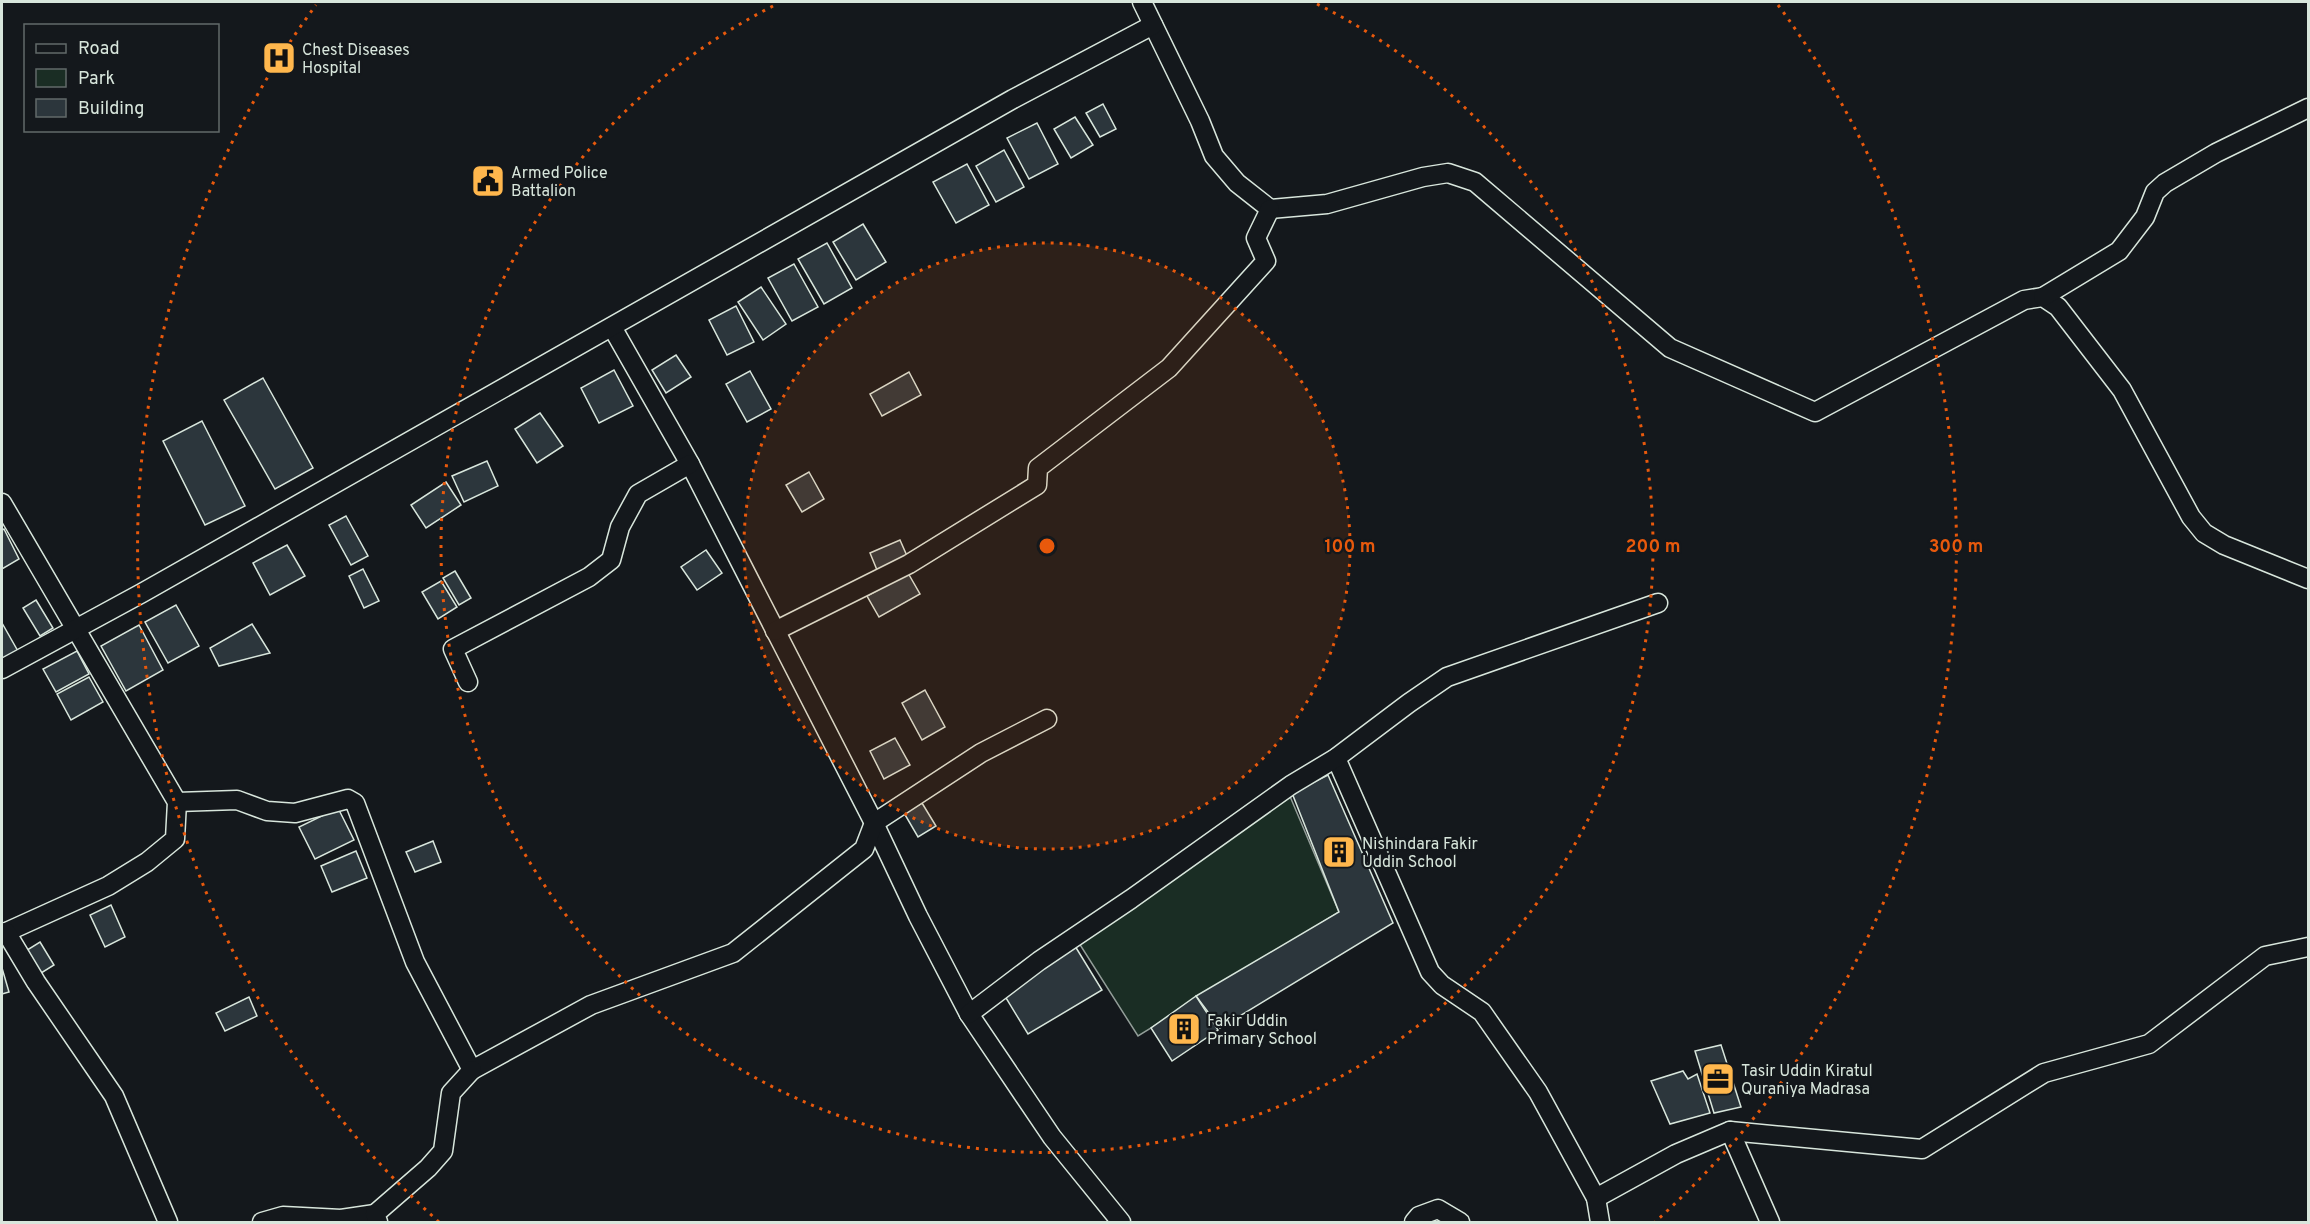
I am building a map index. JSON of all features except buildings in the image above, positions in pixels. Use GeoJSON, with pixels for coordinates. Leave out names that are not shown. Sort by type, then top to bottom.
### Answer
{"type":"FeatureCollection","features":[{"type":"Feature","properties":{"kind":"street"},"geometry":{"type":"LineString","coordinates":[[1142,2],[1200,121],[1214,156],[1237,183],[1270,209],[1327,204],[1423,177],[1448,173],[1475,182],[1670,348],[1815,412],[2024,300],[2043,297],[2119,251],[2145,217],[2155,192],[2165,183],[2216,153],[2308,108]]}},
{"type":"Feature","properties":{"kind":"street"},"geometry":{"type":"LineString","coordinates":[[2,669],[1013,99],[1153,25]]}},
{"type":"Feature","properties":{"kind":"street"},"geometry":{"type":"LineString","coordinates":[[775,631],[909,564],[1037,485],[1038,468],[1169,368],[1266,261],[1256,238],[1270,209]]}},
{"type":"Feature","properties":{"kind":"street"},"geometry":{"type":"LineString","coordinates":[[2043,297],[2058,307],[2122,390],[2191,517],[2204,533],[2224,545],[2308,579]]}},
{"type":"Feature","properties":{"kind":"street"},"geometry":{"type":"LineString","coordinates":[[612,327],[690,464],[969,1014],[1052,1137],[1121,1222]]}},
{"type":"Feature","properties":{"kind":"street"},"geometry":{"type":"LineString","coordinates":[[468,682],[453,649],[589,577],[611,560],[620,527],[638,494],[690,464]]}},
{"type":"Feature","properties":{"kind":"street"},"geometry":{"type":"LineString","coordinates":[[2,503],[177,801],[176,839],[147,862],[108,886],[4,933],[114,1096],[168,1222]]}},
{"type":"Feature","properties":{"kind":"street"},"geometry":{"type":"LineString","coordinates":[[969,1014],[1039,961],[1131,899],[1291,785],[1336,758],[1447,677],[1658,603]]}},
{"type":"Feature","properties":{"kind":"street"},"geometry":{"type":"LineString","coordinates":[[262,1222],[283,1216],[376,1218],[443,1151],[451,1093],[472,1070],[591,1005],[733,952],[864,849],[874,823],[981,753],[1047,719]]}},
{"type":"Feature","properties":{"kind":"street"},"geometry":{"type":"LineString","coordinates":[[1336,758],[1430,972],[1442,985],[1482,1012],[1538,1092],[1596,1198],[1599,1222]]}},
{"type":"Feature","properties":{"kind":"street"},"geometry":{"type":"LineString","coordinates":[[177,801],[237,800],[267,811],[295,813],[348,799],[355,803],[415,963],[472,1070]]}},
{"type":"Feature","properties":{"kind":"street"},"geometry":{"type":"LineString","coordinates":[[1596,1198],[1676,1154],[1730,1131],[1922,1149],[2044,1073],[2149,1044],[2265,956],[2308,947]]}},
{"type":"Feature","properties":{"kind":"street"},"geometry":{"type":"LineString","coordinates":[[1730,1131],[1770,1222]]}},
{"type":"Feature","properties":{"kind":"street"},"geometry":{"type":"LineString","coordinates":[[1414,1222],[1419,1216],[1438,1209],[1461,1222]]}},
{"type":"Feature","properties":{"kind":"green space"},"geometry":{"type":"Polygon","coordinates":[[[1289,794],[1339,912],[1138,1036],[1077,940],[1289,794]]]}},
{"type":"Feature","properties":{"kind":"place","name":"Chest Diseases Hospital"},"geometry":{"type":"Point","coordinates":[279,58]}},
{"type":"Feature","properties":{"kind":"place","name":"Armed Police Battalion"},"geometry":{"type":"Point","coordinates":[488,181]}},
{"type":"Feature","properties":{"kind":"place","name":"Nishindara Fakir Uddin School"},"geometry":{"type":"Point","coordinates":[1339,852]}},
{"type":"Feature","properties":{"kind":"place","name":"Fakir Uddin Primary School"},"geometry":{"type":"Point","coordinates":[1184,1029]}},
{"type":"Feature","properties":{"kind":"place","name":"Tasir Uddin Kiratul Quraniya Madrasa"},"geometry":{"type":"Point","coordinates":[1718,1079]}}]}
